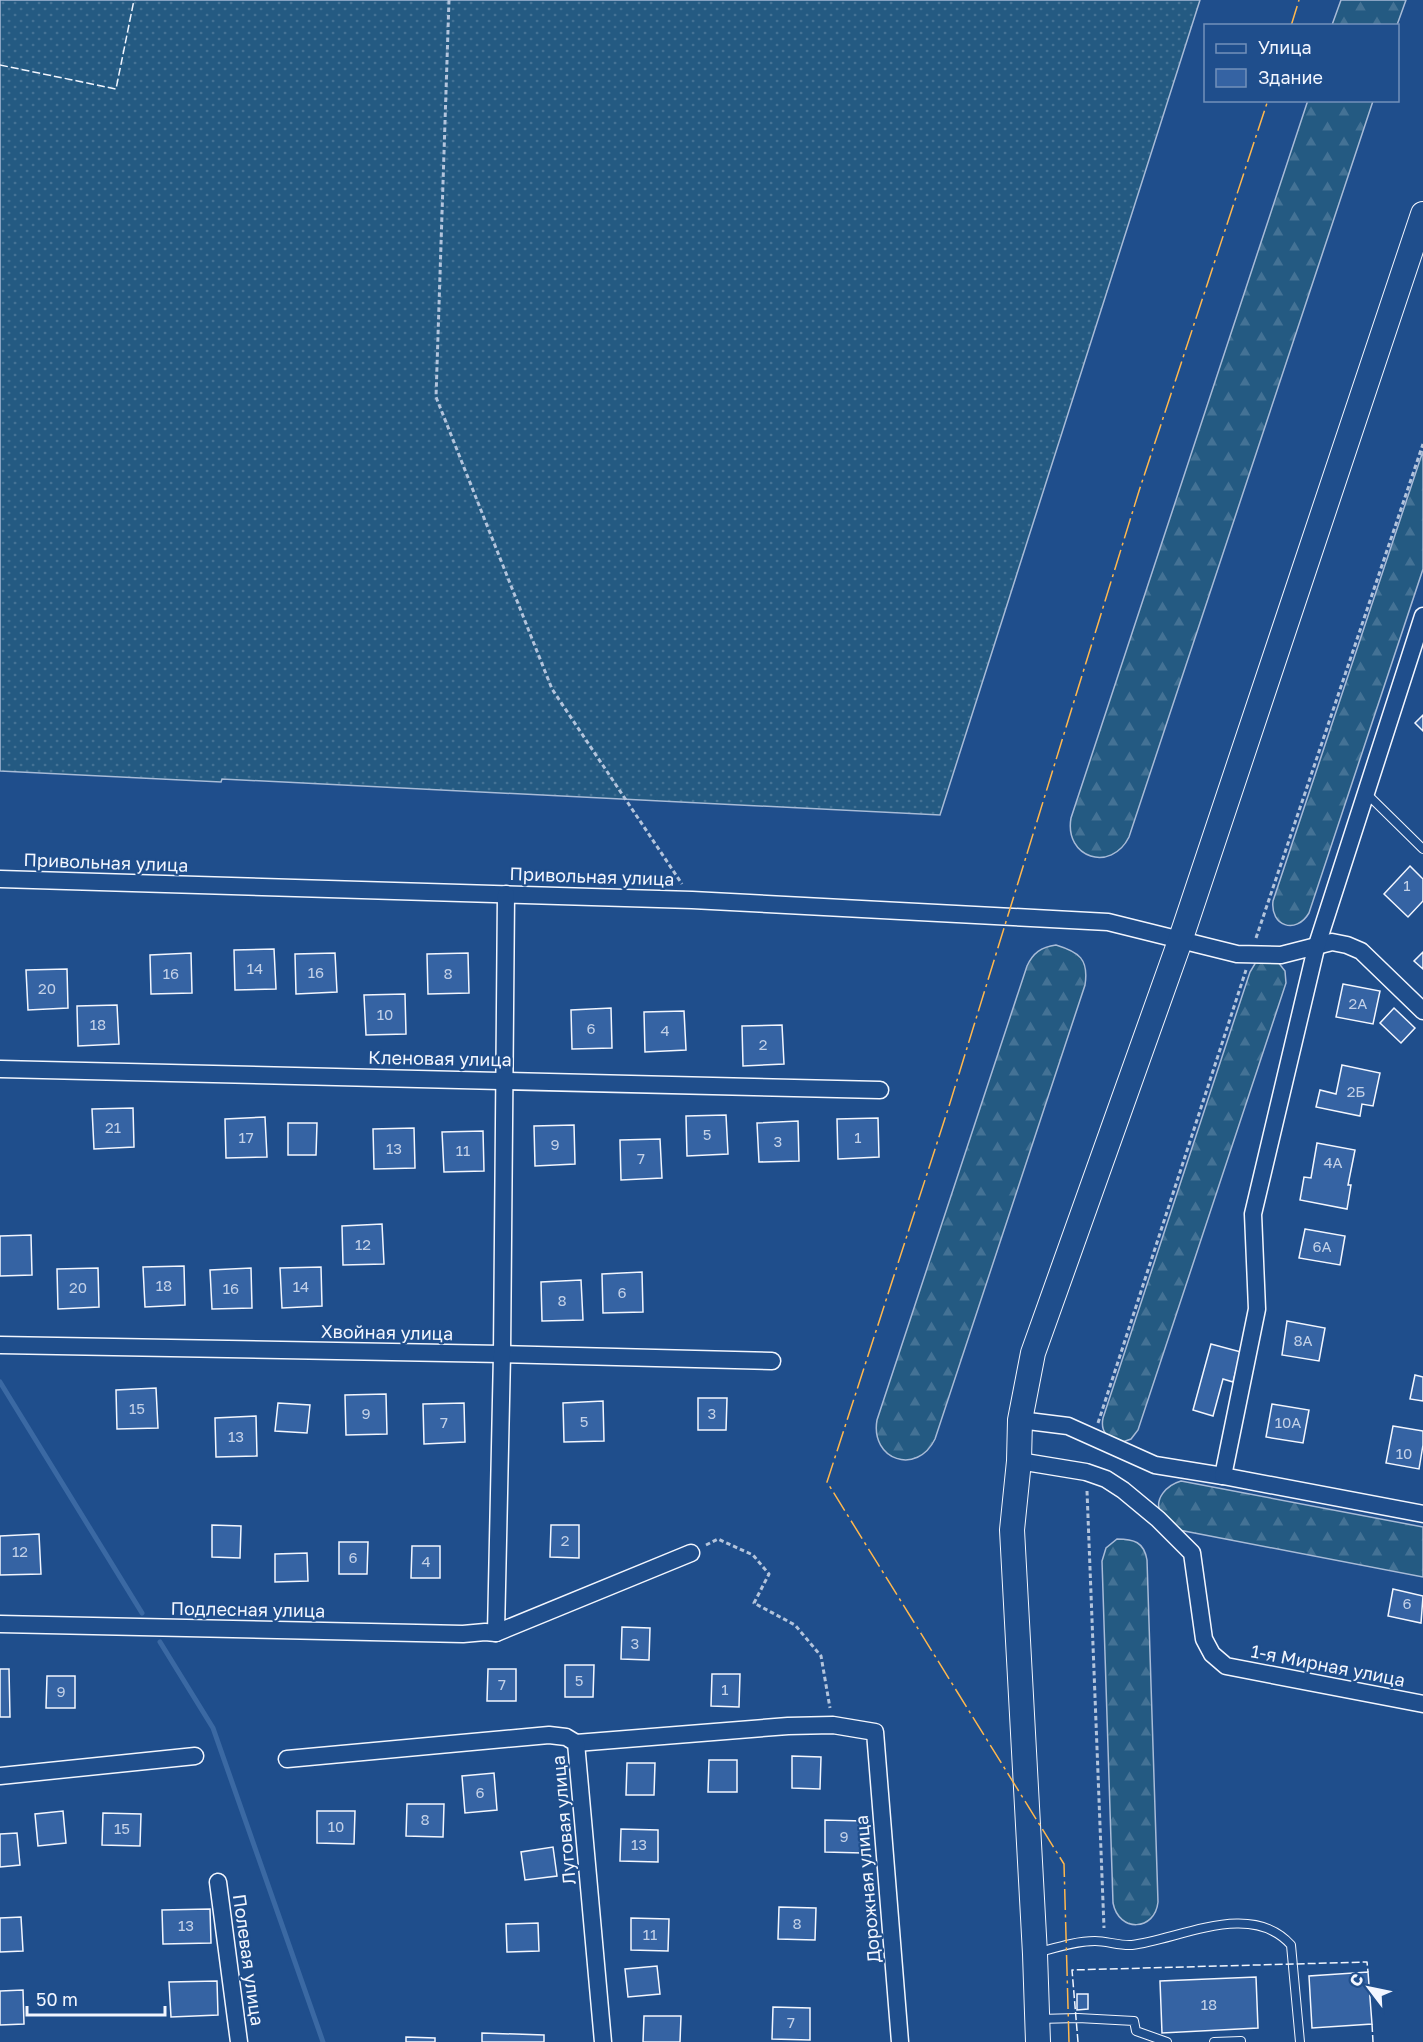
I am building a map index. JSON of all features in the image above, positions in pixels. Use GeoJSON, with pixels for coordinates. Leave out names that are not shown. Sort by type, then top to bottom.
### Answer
{"type":"FeatureCollection","features":[{"type":"Feature","properties":{"kind":"street"},"geometry":{"type":"LineString","coordinates":[[1038,2031],[1012,1530],[1019,1461],[1020,1420],[1033,1353],[1180,941],[1423,214]]}},
{"type":"Feature","properties":{"kind":"street"},"geometry":{"type":"LineString","coordinates":[[1223,1476],[1257,1310],[1253,1214],[1316,948],[1422,624]]}},
{"type":"Feature","properties":{"kind":"street","name":"Привольная улица"},"geometry":{"type":"LineString","coordinates":[[0,879],[693,900],[1108,922],[1237,954],[1281,955],[1316,948]]}},
{"type":"Feature","properties":{"kind":"street"},"geometry":{"type":"LineString","coordinates":[[506,894],[502,1354],[496,1633],[691,1553]]}},
{"type":"Feature","properties":{"kind":"street"},"geometry":{"type":"LineString","coordinates":[[1316,948],[1332,942],[1360,951],[1423,1011]]}},
{"type":"Feature","properties":{"kind":"street","name":"Кленовая улица"},"geometry":{"type":"LineString","coordinates":[[0,1069],[880,1090]]}},
{"type":"Feature","properties":{"kind":"street","name":"Хвойная улица"},"geometry":{"type":"LineString","coordinates":[[0,1345],[772,1361]]}},
{"type":"Feature","properties":{"kind":"street"},"geometry":{"type":"LineString","coordinates":[[1020,1420],[1068,1426],[1155,1465],[1423,1514]]}},
{"type":"Feature","properties":{"kind":"street"},"geometry":{"type":"LineString","coordinates":[[1019,1461],[1086,1472]]}},
{"type":"Feature","properties":{"kind":"street","name":"1-я Мирная улица"},"geometry":{"type":"LineString","coordinates":[[1086,1472],[1106,1479],[1123,1490],[1158,1519],[1192,1553],[1204,1639],[1212,1654],[1226,1666],[1423,1704]]}},
{"type":"Feature","properties":{"kind":"street","name":"Подлесная улица"},"geometry":{"type":"LineString","coordinates":[[0,1624],[496,1633]]}},
{"type":"Feature","properties":{"kind":"street"},"geometry":{"type":"LineString","coordinates":[[576,1743],[788,1726],[833,1725]]}},
{"type":"Feature","properties":{"kind":"street","name":"Дорожная улица"},"geometry":{"type":"LineString","coordinates":[[833,1725],[875,1732],[900,2042]]}},
{"type":"Feature","properties":{"kind":"street","name":"Луговая улица"},"geometry":{"type":"LineString","coordinates":[[287,1759],[549,1734],[566,1737],[576,1743],[603,2042]]}},
{"type":"Feature","properties":{"kind":"street"},"geometry":{"type":"LineString","coordinates":[[0,1776],[195,1756]]}},
{"type":"Feature","properties":{"kind":"street","name":"Полевая улица"},"geometry":{"type":"LineString","coordinates":[[218,1882],[239,2042]]}},
{"type":"Feature","properties":{"kind":"lane"},"geometry":{"type":"LineString","coordinates":[[1366,793],[1423,849]]}},
{"type":"Feature","properties":{"kind":"lane"},"geometry":{"type":"LineString","coordinates":[[1035,1953],[1080,1942],[1105,1941],[1130,1945],[1227,1923],[1251,1924],[1282,1936],[1291,1945],[1300,2042]]}},
{"type":"Feature","properties":{"kind":"lane"},"geometry":{"type":"LineString","coordinates":[[1038,2031],[1078,2018],[1134,2020],[1136,2031],[1167,2042]]}},
{"type":"Feature","properties":{"kind":"lane"},"geometry":{"type":"LineString","coordinates":[[1214,2042],[1241,2041]]}},
{"type":"Feature","properties":{"kind":"path"},"geometry":{"type":"LineString","coordinates":[[449,0],[436,397],[552,689],[693,900]]}},
{"type":"Feature","properties":{"kind":"path"},"geometry":{"type":"LineString","coordinates":[[1094,1437],[1251,955],[1423,444]]}},
{"type":"Feature","properties":{"kind":"path"},"geometry":{"type":"LineString","coordinates":[[1086,1472],[1105,1941]]}},
{"type":"Feature","properties":{"kind":"path"},"geometry":{"type":"LineString","coordinates":[[691,1553],[718,1539],[753,1555],[769,1574],[754,1603],[795,1625],[821,1656],[833,1725]]}},
{"type":"Feature","properties":{"kind":"green space"},"geometry":{"type":"Polygon","coordinates":[[[0,0],[1200,0],[940,815],[222,779],[221,782],[0,771],[0,0]]]}},
{"type":"Feature","properties":{"kind":"green space"},"geometry":{"type":"Polygon","coordinates":[[[1341,0],[1406,0],[1397,24],[1332,24],[1341,0]]]}},
{"type":"Feature","properties":{"kind":"green space"},"geometry":{"type":"Polygon","coordinates":[[[1307,102],[1373,102],[1129,837],[1121,848],[1111,855],[1091,856],[1075,843],[1071,832],[1071,818],[1307,102]]]}},
{"type":"Feature","properties":{"kind":"green space"},"geometry":{"type":"Polygon","coordinates":[[[1423,451],[1423,569],[1309,913],[1297,924],[1285,925],[1276,917],[1273,901],[1423,451]]]}},
{"type":"Feature","properties":{"kind":"green space"},"geometry":{"type":"Polygon","coordinates":[[[1056,945],[1081,958],[1085,969],[1085,985],[935,1439],[927,1450],[917,1457],[907,1460],[897,1458],[881,1445],[877,1434],[877,1420],[1027,966],[1038,951],[1056,945]]]}},
{"type":"Feature","properties":{"kind":"green space"},"geometry":{"type":"Polygon","coordinates":[[[1256,962],[1278,962],[1285,971],[1286,983],[1138,1430],[1131,1439],[1120,1443],[1106,1434],[1102,1423],[1103,1418],[1250,972],[1256,962]]]}},
{"type":"Feature","properties":{"kind":"green space"},"geometry":{"type":"Polygon","coordinates":[[[1181,1481],[1423,1527],[1423,1577],[1179,1530],[1162,1517],[1159,1503],[1166,1489],[1181,1481]]]}},
{"type":"Feature","properties":{"kind":"green space"},"geometry":{"type":"Polygon","coordinates":[[[1117,1539],[1141,1545],[1147,1560],[1158,1902],[1151,1919],[1137,1925],[1122,1920],[1113,1903],[1102,1561],[1106,1548],[1117,1539]]]}},
{"type":"Feature","properties":{"kind":"building"},"geometry":{"type":"Polygon","coordinates":[[[1423,715],[1423,731],[1415,723],[1423,715]]]}},
{"type":"Feature","properties":{"kind":"building"},"geometry":{"type":"Polygon","coordinates":[[[1410,866],[1423,879],[1423,901],[1408,917],[1384,894],[1410,866]]]}},
{"type":"Feature","properties":{"kind":"building"},"geometry":{"type":"Polygon","coordinates":[[[274,949],[276,989],[235,990],[234,950],[274,949]]]}},
{"type":"Feature","properties":{"kind":"building"},"geometry":{"type":"Polygon","coordinates":[[[1423,952],[1423,969],[1414,961],[1423,952]]]}},
{"type":"Feature","properties":{"kind":"building"},"geometry":{"type":"Polygon","coordinates":[[[191,953],[192,993],[151,994],[150,955],[191,953]]]}},
{"type":"Feature","properties":{"kind":"building"},"geometry":{"type":"Polygon","coordinates":[[[335,953],[337,992],[296,994],[295,954],[335,953]]]}},
{"type":"Feature","properties":{"kind":"building"},"geometry":{"type":"Polygon","coordinates":[[[468,953],[469,993],[428,994],[427,954],[468,953]]]}},
{"type":"Feature","properties":{"kind":"building"},"geometry":{"type":"Polygon","coordinates":[[[67,969],[68,1008],[28,1010],[26,970],[67,969]]]}},
{"type":"Feature","properties":{"kind":"building"},"geometry":{"type":"Polygon","coordinates":[[[1343,984],[1380,991],[1373,1024],[1336,1017],[1343,984]]]}},
{"type":"Feature","properties":{"kind":"building"},"geometry":{"type":"Polygon","coordinates":[[[405,994],[406,1034],[366,1035],[364,995],[405,994]]]}},
{"type":"Feature","properties":{"kind":"building"},"geometry":{"type":"Polygon","coordinates":[[[117,1005],[119,1044],[78,1046],[77,1006],[117,1005]]]}},
{"type":"Feature","properties":{"kind":"building"},"geometry":{"type":"Polygon","coordinates":[[[611,1008],[612,1048],[572,1049],[571,1010],[611,1008]]]}},
{"type":"Feature","properties":{"kind":"building"},"geometry":{"type":"Polygon","coordinates":[[[1394,1008],[1415,1028],[1401,1043],[1380,1023],[1394,1008]]]}},
{"type":"Feature","properties":{"kind":"building"},"geometry":{"type":"Polygon","coordinates":[[[684,1011],[686,1050],[645,1052],[644,1012],[684,1011]]]}},
{"type":"Feature","properties":{"kind":"building"},"geometry":{"type":"Polygon","coordinates":[[[782,1025],[784,1064],[743,1066],[742,1026],[782,1025]]]}},
{"type":"Feature","properties":{"kind":"building"},"geometry":{"type":"Polygon","coordinates":[[[1342,1065],[1380,1073],[1373,1106],[1362,1104],[1360,1116],[1316,1107],[1320,1090],[1336,1094],[1342,1065]]]}},
{"type":"Feature","properties":{"kind":"building"},"geometry":{"type":"Polygon","coordinates":[[[133,1108],[134,1147],[94,1149],[92,1109],[133,1108]]]}},
{"type":"Feature","properties":{"kind":"building"},"geometry":{"type":"Polygon","coordinates":[[[726,1115],[728,1154],[687,1156],[686,1116],[726,1115]]]}},
{"type":"Feature","properties":{"kind":"building"},"geometry":{"type":"Polygon","coordinates":[[[265,1117],[267,1157],[226,1158],[225,1119],[265,1117]]]}},
{"type":"Feature","properties":{"kind":"building"},"geometry":{"type":"Polygon","coordinates":[[[878,1118],[879,1157],[838,1159],[837,1119],[878,1118]]]}},
{"type":"Feature","properties":{"kind":"building"},"geometry":{"type":"Polygon","coordinates":[[[798,1121],[799,1161],[759,1162],[757,1123],[798,1121]]]}},
{"type":"Feature","properties":{"kind":"building"},"geometry":{"type":"Polygon","coordinates":[[[288,1123],[317,1123],[316,1155],[288,1155],[288,1123]]]}},
{"type":"Feature","properties":{"kind":"building"},"geometry":{"type":"Polygon","coordinates":[[[574,1125],[575,1164],[535,1166],[534,1126],[574,1125]]]}},
{"type":"Feature","properties":{"kind":"building"},"geometry":{"type":"Polygon","coordinates":[[[414,1128],[415,1168],[374,1169],[373,1129],[414,1128]]]}},
{"type":"Feature","properties":{"kind":"building"},"geometry":{"type":"Polygon","coordinates":[[[483,1131],[484,1171],[444,1172],[442,1132],[483,1131]]]}},
{"type":"Feature","properties":{"kind":"building"},"geometry":{"type":"Polygon","coordinates":[[[660,1139],[662,1178],[621,1180],[620,1140],[660,1139]]]}},
{"type":"Feature","properties":{"kind":"building"},"geometry":{"type":"Polygon","coordinates":[[[1317,1143],[1355,1150],[1348,1185],[1351,1185],[1347,1209],[1300,1200],[1304,1177],[1311,1178],[1317,1143]]]}},
{"type":"Feature","properties":{"kind":"building"},"geometry":{"type":"Polygon","coordinates":[[[382,1224],[384,1264],[343,1265],[342,1226],[382,1224]]]}},
{"type":"Feature","properties":{"kind":"building"},"geometry":{"type":"Polygon","coordinates":[[[1305,1229],[1345,1236],[1340,1265],[1299,1258],[1305,1229]]]}},
{"type":"Feature","properties":{"kind":"building"},"geometry":{"type":"Polygon","coordinates":[[[31,1235],[32,1275],[0,1276],[0,1236],[31,1235]]]}},
{"type":"Feature","properties":{"kind":"building"},"geometry":{"type":"Polygon","coordinates":[[[184,1266],[185,1305],[145,1307],[143,1267],[184,1266]]]}},
{"type":"Feature","properties":{"kind":"building"},"geometry":{"type":"Polygon","coordinates":[[[321,1267],[322,1306],[282,1308],[280,1268],[321,1267]]]}},
{"type":"Feature","properties":{"kind":"building"},"geometry":{"type":"Polygon","coordinates":[[[98,1268],[99,1307],[58,1309],[57,1269],[98,1268]]]}},
{"type":"Feature","properties":{"kind":"building"},"geometry":{"type":"Polygon","coordinates":[[[251,1268],[252,1308],[212,1309],[210,1270],[251,1268]]]}},
{"type":"Feature","properties":{"kind":"building"},"geometry":{"type":"Polygon","coordinates":[[[642,1272],[643,1312],[603,1313],[602,1274],[642,1272]]]}},
{"type":"Feature","properties":{"kind":"building"},"geometry":{"type":"Polygon","coordinates":[[[581,1280],[583,1320],[542,1321],[541,1282],[581,1280]]]}},
{"type":"Feature","properties":{"kind":"building"},"geometry":{"type":"Polygon","coordinates":[[[1287,1321],[1325,1328],[1319,1361],[1282,1355],[1287,1321]]]}},
{"type":"Feature","properties":{"kind":"building"},"geometry":{"type":"Polygon","coordinates":[[[1211,1344],[1241,1352],[1233,1382],[1223,1379],[1213,1416],[1193,1410],[1211,1344]]]}},
{"type":"Feature","properties":{"kind":"building"},"geometry":{"type":"Polygon","coordinates":[[[1415,1375],[1423,1377],[1423,1401],[1410,1399],[1415,1375]]]}},
{"type":"Feature","properties":{"kind":"building"},"geometry":{"type":"Polygon","coordinates":[[[156,1388],[158,1428],[117,1429],[116,1390],[156,1388]]]}},
{"type":"Feature","properties":{"kind":"building"},"geometry":{"type":"Polygon","coordinates":[[[386,1394],[387,1434],[346,1435],[345,1395],[386,1394]]]}},
{"type":"Feature","properties":{"kind":"building"},"geometry":{"type":"Polygon","coordinates":[[[698,1398],[727,1398],[726,1430],[698,1430],[698,1398]]]}},
{"type":"Feature","properties":{"kind":"building"},"geometry":{"type":"Polygon","coordinates":[[[603,1401],[604,1441],[564,1442],[563,1403],[603,1401]]]}},
{"type":"Feature","properties":{"kind":"building"},"geometry":{"type":"Polygon","coordinates":[[[278,1403],[310,1405],[307,1433],[275,1431],[278,1403]]]}},
{"type":"Feature","properties":{"kind":"building"},"geometry":{"type":"Polygon","coordinates":[[[464,1403],[465,1442],[424,1444],[423,1404],[464,1403]]]}},
{"type":"Feature","properties":{"kind":"building"},"geometry":{"type":"Polygon","coordinates":[[[1272,1404],[1309,1410],[1303,1443],[1266,1437],[1272,1404]]]}},
{"type":"Feature","properties":{"kind":"building"},"geometry":{"type":"Polygon","coordinates":[[[256,1416],[257,1456],[216,1457],[215,1418],[256,1416]]]}},
{"type":"Feature","properties":{"kind":"building"},"geometry":{"type":"Polygon","coordinates":[[[1393,1426],[1423,1431],[1419,1469],[1386,1463],[1393,1426]]]}},
{"type":"Feature","properties":{"kind":"building"},"geometry":{"type":"Polygon","coordinates":[[[212,1525],[241,1526],[240,1558],[212,1557],[212,1525]]]}},
{"type":"Feature","properties":{"kind":"building"},"geometry":{"type":"Polygon","coordinates":[[[551,1525],[579,1525],[579,1558],[550,1557],[551,1525]]]}},
{"type":"Feature","properties":{"kind":"building"},"geometry":{"type":"Polygon","coordinates":[[[39,1534],[41,1574],[0,1575],[0,1536],[39,1534]]]}},
{"type":"Feature","properties":{"kind":"building"},"geometry":{"type":"Polygon","coordinates":[[[339,1542],[368,1542],[367,1574],[339,1574],[339,1542]]]}},
{"type":"Feature","properties":{"kind":"building"},"geometry":{"type":"Polygon","coordinates":[[[412,1546],[440,1546],[440,1578],[411,1578],[412,1546]]]}},
{"type":"Feature","properties":{"kind":"building"},"geometry":{"type":"Polygon","coordinates":[[[307,1553],[308,1581],[275,1582],[275,1554],[307,1553]]]}},
{"type":"Feature","properties":{"kind":"building"},"geometry":{"type":"Polygon","coordinates":[[[1393,1589],[1423,1596],[1421,1623],[1388,1616],[1393,1589]]]}},
{"type":"Feature","properties":{"kind":"building"},"geometry":{"type":"Polygon","coordinates":[[[622,1627],[650,1628],[649,1660],[621,1659],[622,1627]]]}},
{"type":"Feature","properties":{"kind":"building"},"geometry":{"type":"Polygon","coordinates":[[[565,1665],[594,1665],[593,1697],[565,1697],[565,1665]]]}},
{"type":"Feature","properties":{"kind":"building"},"geometry":{"type":"Polygon","coordinates":[[[0,1669],[9,1669],[10,1717],[0,1717],[0,1669]]]}},
{"type":"Feature","properties":{"kind":"building"},"geometry":{"type":"Polygon","coordinates":[[[488,1669],[516,1669],[516,1701],[487,1701],[488,1669]]]}},
{"type":"Feature","properties":{"kind":"building"},"geometry":{"type":"Polygon","coordinates":[[[712,1674],[740,1674],[739,1707],[711,1706],[712,1674]]]}},
{"type":"Feature","properties":{"kind":"building"},"geometry":{"type":"Polygon","coordinates":[[[47,1676],[75,1676],[75,1708],[46,1708],[47,1676]]]}},
{"type":"Feature","properties":{"kind":"building"},"geometry":{"type":"Polygon","coordinates":[[[792,1756],[821,1757],[820,1789],[792,1788],[792,1756]]]}},
{"type":"Feature","properties":{"kind":"building"},"geometry":{"type":"Polygon","coordinates":[[[709,1760],[737,1760],[737,1792],[708,1792],[709,1760]]]}},
{"type":"Feature","properties":{"kind":"building"},"geometry":{"type":"Polygon","coordinates":[[[627,1763],[655,1763],[654,1795],[626,1795],[627,1763]]]}},
{"type":"Feature","properties":{"kind":"building"},"geometry":{"type":"Polygon","coordinates":[[[494,1773],[497,1810],[465,1813],[462,1776],[494,1773]]]}},
{"type":"Feature","properties":{"kind":"building"},"geometry":{"type":"Polygon","coordinates":[[[407,1804],[444,1804],[443,1837],[406,1836],[407,1804]]]}},
{"type":"Feature","properties":{"kind":"building"},"geometry":{"type":"Polygon","coordinates":[[[63,1811],[66,1843],[38,1846],[35,1814],[63,1811]]]}},
{"type":"Feature","properties":{"kind":"building"},"geometry":{"type":"Polygon","coordinates":[[[317,1811],[355,1811],[354,1844],[317,1843],[317,1811]]]}},
{"type":"Feature","properties":{"kind":"building"},"geometry":{"type":"Polygon","coordinates":[[[103,1813],[141,1814],[140,1846],[102,1845],[103,1813]]]}},
{"type":"Feature","properties":{"kind":"building"},"geometry":{"type":"Polygon","coordinates":[[[825,1820],[863,1821],[862,1853],[825,1852],[825,1820]]]}},
{"type":"Feature","properties":{"kind":"building"},"geometry":{"type":"Polygon","coordinates":[[[621,1829],[658,1830],[658,1862],[620,1861],[621,1829]]]}},
{"type":"Feature","properties":{"kind":"building"},"geometry":{"type":"Polygon","coordinates":[[[17,1833],[20,1865],[0,1867],[0,1834],[17,1833]]]}},
{"type":"Feature","properties":{"kind":"building"},"geometry":{"type":"Polygon","coordinates":[[[553,1847],[557,1876],[525,1880],[521,1852],[553,1847]]]}},
{"type":"Feature","properties":{"kind":"building"},"geometry":{"type":"Polygon","coordinates":[[[779,1907],[816,1908],[815,1940],[778,1939],[779,1907]]]}},
{"type":"Feature","properties":{"kind":"building"},"geometry":{"type":"Polygon","coordinates":[[[210,1909],[211,1943],[163,1944],[162,1910],[210,1909]]]}},
{"type":"Feature","properties":{"kind":"building"},"geometry":{"type":"Polygon","coordinates":[[[21,1917],[23,1951],[0,1952],[0,1918],[21,1917]]]}},
{"type":"Feature","properties":{"kind":"building"},"geometry":{"type":"Polygon","coordinates":[[[631,1918],[669,1919],[668,1951],[631,1950],[631,1918]]]}},
{"type":"Feature","properties":{"kind":"building"},"geometry":{"type":"Polygon","coordinates":[[[538,1923],[539,1951],[507,1952],[506,1924],[538,1923]]]}},
{"type":"Feature","properties":{"kind":"building"},"geometry":{"type":"Polygon","coordinates":[[[657,1966],[660,1994],[628,1997],[625,1969],[657,1966]]]}},
{"type":"Feature","properties":{"kind":"building"},"geometry":{"type":"Polygon","coordinates":[[[1368,1972],[1372,2024],[1312,2028],[1309,1976],[1368,1972]]]}},
{"type":"Feature","properties":{"kind":"building"},"geometry":{"type":"Polygon","coordinates":[[[1256,1977],[1258,2028],[1162,2033],[1160,1981],[1256,1977]]]}},
{"type":"Feature","properties":{"kind":"building"},"geometry":{"type":"Polygon","coordinates":[[[217,1981],[218,2015],[171,2017],[169,1982],[217,1981]]]}},
{"type":"Feature","properties":{"kind":"building"},"geometry":{"type":"Polygon","coordinates":[[[23,1990],[24,2024],[0,2025],[0,1991],[23,1990]]]}},
{"type":"Feature","properties":{"kind":"building"},"geometry":{"type":"Polygon","coordinates":[[[1077,1994],[1088,1994],[1088,2009],[1077,2010],[1077,1994]]]}},
{"type":"Feature","properties":{"kind":"building"},"geometry":{"type":"Polygon","coordinates":[[[773,2007],[810,2008],[810,2040],[772,2039],[773,2007]]]}},
{"type":"Feature","properties":{"kind":"building"},"geometry":{"type":"Polygon","coordinates":[[[644,2016],[681,2016],[680,2042],[643,2042],[644,2016]]]}},
{"type":"Feature","properties":{"kind":"building"},"geometry":{"type":"Polygon","coordinates":[[[482,2033],[544,2035],[544,2042],[482,2042],[482,2033]]]}},
{"type":"Feature","properties":{"kind":"building"},"geometry":{"type":"Polygon","coordinates":[[[406,2037],[435,2038],[435,2042],[406,2042],[406,2037]]]}},
{"type":"Feature","properties":{"kind":"waterway"},"geometry":{"type":"LineString","coordinates":[[0,1382],[142,1613]]}},
{"type":"Feature","properties":{"kind":"waterway"},"geometry":{"type":"LineString","coordinates":[[160,1642],[213,1728],[323,2042]]}},
{"type":"Feature","properties":{"kind":"fence"},"geometry":{"type":"LineString","coordinates":[[0,65],[116,89],[134,0]]}},
{"type":"Feature","properties":{"kind":"fence"},"geometry":{"type":"LineString","coordinates":[[1078,2042],[1072,1970],[1367,1962],[1368,1972]]}},
{"type":"Feature","properties":{"kind":"fence"},"geometry":{"type":"LineString","coordinates":[[1372,2024],[1373,2042]]}},
{"type":"Feature","properties":{"kind":"power"},"geometry":{"type":"LineString","coordinates":[[1292,24],[1299,0]]}},
{"type":"Feature","properties":{"kind":"power"},"geometry":{"type":"LineString","coordinates":[[1069,2042],[1064,1864],[827,1482],[950,1103],[1139,491],[1267,102]]}}]}
